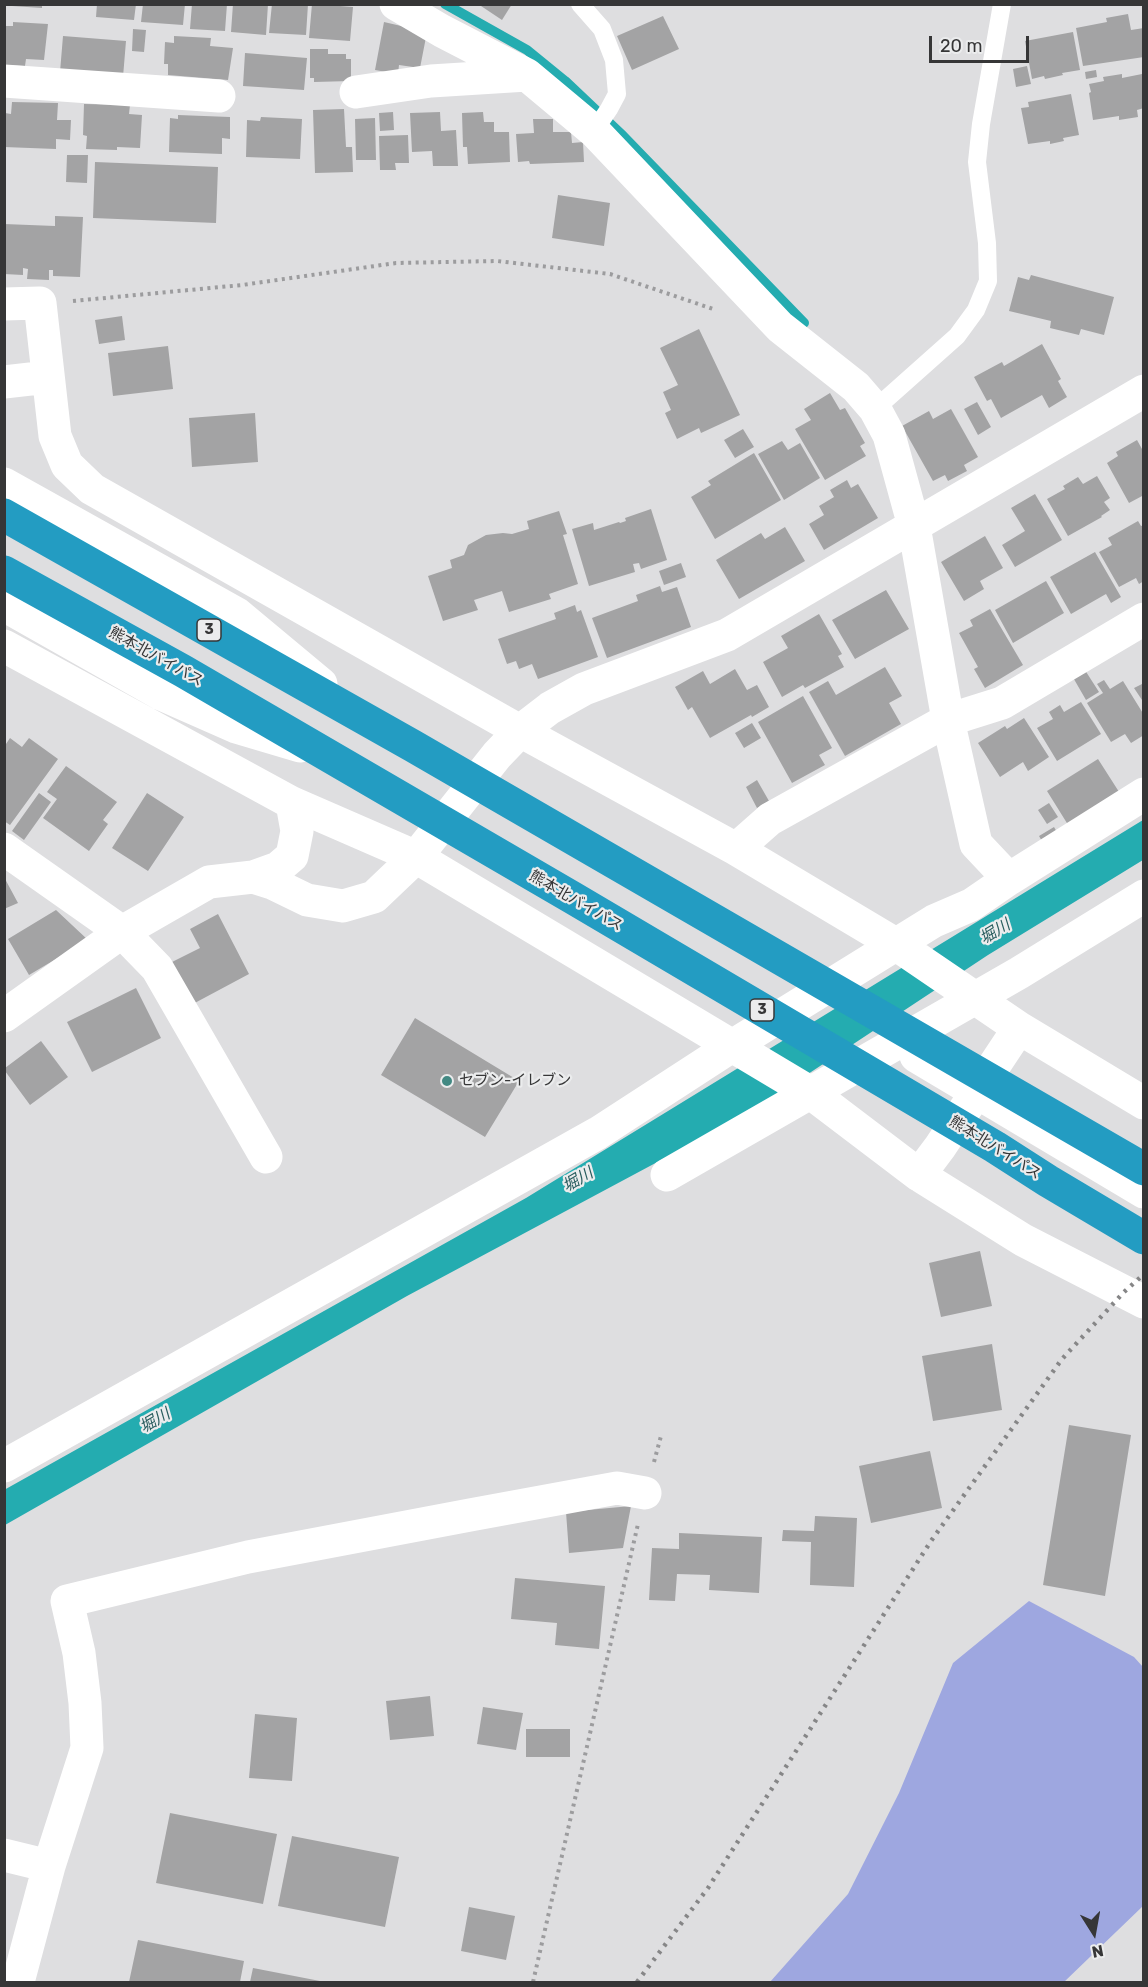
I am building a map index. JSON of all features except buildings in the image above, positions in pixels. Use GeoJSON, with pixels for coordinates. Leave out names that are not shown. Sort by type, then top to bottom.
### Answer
{"type":"FeatureCollection","features":[{"type":"Feature","properties":{"kind":"highway","name":"3"},"geometry":{"type":"LineString","coordinates":[[4,515],[413,746],[1143,1168]]}},
{"type":"Feature","properties":{"kind":"highway","name":"熊本北バイパス"},"geometry":{"type":"LineString","coordinates":[[4,572],[183,671],[325,754],[974,1135],[1143,1238]]}},
{"type":"Feature","properties":{"kind":"street"},"geometry":{"type":"LineString","coordinates":[[396,4],[442,31],[527,75],[600,122],[780,327],[856,387],[875,409],[889,435],[914,526],[948,720],[976,843],[1009,879]]}},
{"type":"Feature","properties":{"kind":"street"},"geometry":{"type":"LineString","coordinates":[[356,92],[431,81],[527,75]]}},
{"type":"Feature","properties":{"kind":"street"},"geometry":{"type":"LineString","coordinates":[[4,81],[219,96]]}},
{"type":"Feature","properties":{"kind":"street"},"geometry":{"type":"LineString","coordinates":[[4,304],[40,303],[20,382],[55,436],[67,465],[92,489],[520,731],[736,849],[905,950],[1019,1028],[1143,1103]]}},
{"type":"Feature","properties":{"kind":"street"},"geometry":{"type":"LineString","coordinates":[[253,877],[272,883],[307,900],[343,906],[374,897],[416,856],[496,755],[520,731],[550,708],[584,689],[726,635],[1143,391]]}},
{"type":"Feature","properties":{"kind":"street"},"geometry":{"type":"LineString","coordinates":[[4,484],[237,614],[357,714]]}},
{"type":"Feature","properties":{"kind":"street"},"geometry":{"type":"LineString","coordinates":[[4,605],[161,694],[236,727],[325,754]]}},
{"type":"Feature","properties":{"kind":"street"},"geometry":{"type":"LineString","coordinates":[[736,849],[770,819],[948,720],[1002,703],[1143,619]]}},
{"type":"Feature","properties":{"kind":"street"},"geometry":{"type":"LineString","coordinates":[[4,646],[292,803],[416,856],[808,1091],[919,1175],[1023,1240],[1143,1302]]}},
{"type":"Feature","properties":{"kind":"street"},"geometry":{"type":"LineString","coordinates":[[4,1466],[598,1133],[739,1050],[905,950],[934,921],[971,905],[1143,794]]}},
{"type":"Feature","properties":{"kind":"street"},"geometry":{"type":"LineString","coordinates":[[4,1016],[122,932],[209,882],[253,877],[278,868],[292,856],[297,831],[292,803]]}},
{"type":"Feature","properties":{"kind":"street"},"geometry":{"type":"LineString","coordinates":[[4,849],[122,932],[157,968],[266,1157]]}},
{"type":"Feature","properties":{"kind":"street"},"geometry":{"type":"LineString","coordinates":[[667,1175],[808,1091],[897,1044],[972,996],[1143,896]]}},
{"type":"Feature","properties":{"kind":"street"},"geometry":{"type":"LineString","coordinates":[[919,1175],[1019,1028]]}},
{"type":"Feature","properties":{"kind":"street"},"geometry":{"type":"LineString","coordinates":[[897,1044],[1143,1192]]}},
{"type":"Feature","properties":{"kind":"street"},"geometry":{"type":"LineString","coordinates":[[18,1983],[49,1866],[87,1748],[79,1653],[67,1601],[248,1557],[470,1515],[617,1488],[645,1493]]}},
{"type":"Feature","properties":{"kind":"street"},"geometry":{"type":"LineString","coordinates":[[4,1854],[49,1866]]}},
{"type":"Feature","properties":{"kind":"lane"},"geometry":{"type":"LineString","coordinates":[[580,4],[602,29],[614,60],[616,94],[600,122]]}},
{"type":"Feature","properties":{"kind":"lane"},"geometry":{"type":"LineString","coordinates":[[875,409],[957,336],[976,310],[988,281],[987,243],[977,162],[981,124],[1002,4]]}},
{"type":"Feature","properties":{"kind":"path"},"geometry":{"type":"LineString","coordinates":[[40,303],[242,285],[396,263],[497,261],[610,274],[724,313]]}},
{"type":"Feature","properties":{"kind":"path"},"geometry":{"type":"LineString","coordinates":[[532,1983],[645,1493],[661,1436]]}},
{"type":"Feature","properties":{"kind":"shaded area"},"geometry":{"type":"Polygon","coordinates":[[[1029,1601],[1134,1657],[1143,1667],[1143,1906],[1064,1982],[770,1982],[848,1894],[899,1793],[953,1663],[1029,1601]]]}},
{"type":"Feature","properties":{"kind":"water","name":"堀川"},"geometry":{"type":"Polygon","coordinates":[[[1143,820],[1143,860],[988,955],[749,1113],[407,1296],[5,1525],[4,1490],[526,1198],[1143,820]]]}},
{"type":"Feature","properties":{"kind":"waterway"},"geometry":{"type":"LineString","coordinates":[[445,4],[527,50],[565,81],[623,136],[804,323]]}},
{"type":"Feature","properties":{"kind":"railway"},"geometry":{"type":"LineString","coordinates":[[637,1982],[708,1888],[931,1541],[1062,1359],[1124,1292],[1144,1274]]}},
{"type":"Feature","properties":{"kind":"place","name":"セブン-イレブン"},"geometry":{"type":"Point","coordinates":[447,1081]}}]}
